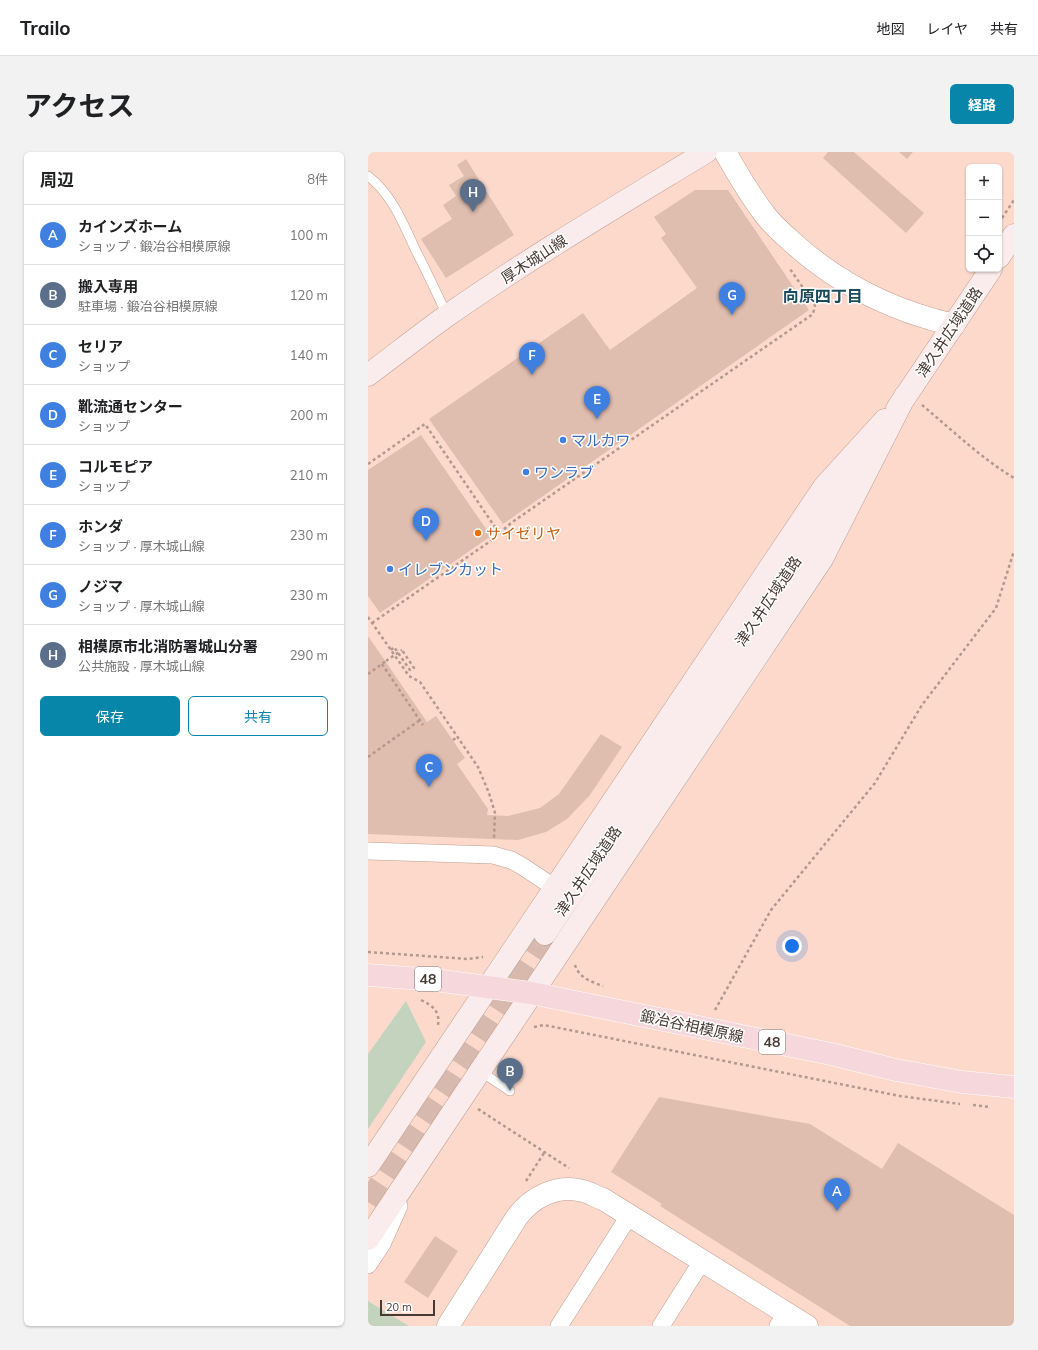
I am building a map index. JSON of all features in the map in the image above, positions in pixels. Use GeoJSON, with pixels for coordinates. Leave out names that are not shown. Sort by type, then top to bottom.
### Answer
{"type":"FeatureCollection","features":[{"type":"Feature","properties":{"kind":"main road","name":"厚木城山線"},"geometry":{"type":"LineString","coordinates":[[368,375],[447,315],[572,234],[706,152]]}},
{"type":"Feature","properties":{"kind":"main road"},"geometry":{"type":"LineString","coordinates":[[1002,253],[1014,235]]}},
{"type":"Feature","properties":{"kind":"main road","name":"津久井広域道路"},"geometry":{"type":"LineString","coordinates":[[545,934],[914,401],[954,325],[989,272]]}},
{"type":"Feature","properties":{"kind":"main road"},"geometry":{"type":"LineString","coordinates":[[368,1166],[824,487],[914,401]]}},
{"type":"Feature","properties":{"kind":"main road"},"geometry":{"type":"LineString","coordinates":[[368,1239],[822,559],[914,401]]}},
{"type":"Feature","properties":{"kind":"main road","name":"鍛冶谷相模原線"},"geometry":{"type":"LineString","coordinates":[[368,975],[434,980],[531,993],[831,1054],[926,1075],[962,1082],[1014,1087]]}},
{"type":"Feature","properties":{"kind":"street"},"geometry":{"type":"LineString","coordinates":[[725,152],[752,196],[767,217],[805,254],[838,278],[869,296],[934,321],[954,325]]}},
{"type":"Feature","properties":{"kind":"street"},"geometry":{"type":"LineString","coordinates":[[368,852],[493,855],[516,863],[555,888]]}},
{"type":"Feature","properties":{"kind":"street"},"geometry":{"type":"LineString","coordinates":[[368,1265],[382,1244],[418,1164]]}},
{"type":"Feature","properties":{"kind":"street"},"geometry":{"type":"LineString","coordinates":[[448,1326],[524,1208],[534,1200],[547,1193],[559,1190],[583,1191],[603,1199],[702,1261],[782,1319],[807,1326]]}},
{"type":"Feature","properties":{"kind":"street"},"geometry":{"type":"LineString","coordinates":[[558,1326],[629,1216]]}},
{"type":"Feature","properties":{"kind":"street"},"geometry":{"type":"LineString","coordinates":[[661,1326],[702,1261]]}},
{"type":"Feature","properties":{"kind":"lane"},"geometry":{"type":"LineString","coordinates":[[368,176],[376,182],[389,198],[447,315]]}},
{"type":"Feature","properties":{"kind":"lane"},"geometry":{"type":"LineString","coordinates":[[480,1071],[510,1091]]}},
{"type":"Feature","properties":{"kind":"path"},"geometry":{"type":"LineString","coordinates":[[1002,218],[1014,200]]}},
{"type":"Feature","properties":{"kind":"path"},"geometry":{"type":"LineString","coordinates":[[372,622],[492,540],[511,523],[813,314],[815,305],[790,268]]}},
{"type":"Feature","properties":{"kind":"path"},"geometry":{"type":"LineString","coordinates":[[914,401],[1014,478]]}},
{"type":"Feature","properties":{"kind":"path"},"geometry":{"type":"LineString","coordinates":[[368,464],[425,424],[499,533]]}},
{"type":"Feature","properties":{"kind":"path"},"geometry":{"type":"LineString","coordinates":[[709,1029],[717,1005],[771,910],[875,783],[922,704],[996,608],[1014,551]]}},
{"type":"Feature","properties":{"kind":"path"},"geometry":{"type":"LineString","coordinates":[[368,617],[409,676],[420,682],[478,767],[489,793],[495,813],[494,840]]}},
{"type":"Feature","properties":{"kind":"path"},"geometry":{"type":"LineString","coordinates":[[368,674],[386,661],[402,650],[414,668],[410,670],[394,647],[391,650]]}},
{"type":"Feature","properties":{"kind":"path"},"geometry":{"type":"LineString","coordinates":[[382,664],[423,724]]}},
{"type":"Feature","properties":{"kind":"path"},"geometry":{"type":"LineString","coordinates":[[368,757],[420,720]]}},
{"type":"Feature","properties":{"kind":"path"},"geometry":{"type":"LineString","coordinates":[[453,740],[457,737]]}},
{"type":"Feature","properties":{"kind":"path"},"geometry":{"type":"LineString","coordinates":[[368,952],[474,959]]}},
{"type":"Feature","properties":{"kind":"path"},"geometry":{"type":"LineString","coordinates":[[415,998],[434,1008],[439,1020],[438,1027]]}},
{"type":"Feature","properties":{"kind":"path"},"geometry":{"type":"LineString","coordinates":[[529,1028],[544,1025],[900,1096],[962,1104]]}},
{"type":"Feature","properties":{"kind":"path"},"geometry":{"type":"LineString","coordinates":[[969,1105],[996,1107]]}},
{"type":"Feature","properties":{"kind":"path"},"geometry":{"type":"LineString","coordinates":[[478,1109],[544,1152]]}},
{"type":"Feature","properties":{"kind":"green space"},"geometry":{"type":"Polygon","coordinates":[[[406,1001],[426,1042],[368,1129],[368,1054],[406,1001]]]}},
{"type":"Feature","properties":{"kind":"green space"},"geometry":{"type":"Polygon","coordinates":[[[368,1301],[409,1326],[368,1326],[368,1301]]]}},
{"type":"Feature","properties":{"kind":"building"},"geometry":{"type":"Polygon","coordinates":[[[828,152],[854,152],[924,213],[906,233],[823,158],[828,152]]]}},
{"type":"Feature","properties":{"kind":"building"},"geometry":{"type":"Polygon","coordinates":[[[899,152],[913,152],[907,159],[899,152]]]}},
{"type":"Feature","properties":{"kind":"building"},"geometry":{"type":"Polygon","coordinates":[[[466,159],[514,235],[446,278],[421,239],[452,219],[443,205],[456,196],[449,185],[464,176],[457,165],[466,159]]]}},
{"type":"Feature","properties":{"kind":"building"},"geometry":{"type":"Polygon","coordinates":[[[695,190],[728,190],[809,310],[503,524],[429,419],[583,313],[610,350],[697,288],[661,238],[666,234],[654,217],[695,190]]]}},
{"type":"Feature","properties":{"kind":"building"},"geometry":{"type":"Polygon","coordinates":[[[421,435],[491,536],[380,613],[368,596],[368,470],[421,435]]]}},
{"type":"Feature","properties":{"kind":"building"},"geometry":{"type":"Polygon","coordinates":[[[368,636],[427,722],[436,716],[465,758],[457,764],[488,809],[487,815],[508,816],[540,808],[559,794],[601,734],[622,747],[590,795],[567,819],[546,832],[518,840],[368,834],[368,636]]]}},
{"type":"Feature","properties":{"kind":"building"},"geometry":{"type":"Polygon","coordinates":[[[659,1097],[810,1124],[882,1169],[898,1143],[1014,1215],[1014,1326],[850,1326],[660,1206],[662,1204],[611,1172],[659,1097]]]}},
{"type":"Feature","properties":{"kind":"building"},"geometry":{"type":"Polygon","coordinates":[[[435,1236],[458,1251],[428,1298],[404,1282],[435,1236]]]}},
{"type":"Feature","properties":{"kind":"tunnel"},"geometry":{"type":"LineString","coordinates":[[368,1202],[545,934]]}},
{"type":"Feature","properties":{"kind":"place","name":"相模原市北消防署城山分署"},"geometry":{"type":"Point","coordinates":[473,212]}},
{"type":"Feature","properties":{"kind":"place","name":"ノジマ"},"geometry":{"type":"Point","coordinates":[732,315]}},
{"type":"Feature","properties":{"kind":"place","name":"ホンダ"},"geometry":{"type":"Point","coordinates":[532,375]}},
{"type":"Feature","properties":{"kind":"place","name":"コルモピア"},"geometry":{"type":"Point","coordinates":[597,419]}},
{"type":"Feature","properties":{"kind":"place","name":"マルカワ"},"geometry":{"type":"Point","coordinates":[563,440]}},
{"type":"Feature","properties":{"kind":"place","name":"ワンラブ"},"geometry":{"type":"Point","coordinates":[526,472]}},
{"type":"Feature","properties":{"kind":"place","name":"サイゼリヤ"},"geometry":{"type":"Point","coordinates":[478,533]}},
{"type":"Feature","properties":{"kind":"place","name":"靴流通センター"},"geometry":{"type":"Point","coordinates":[426,541]}},
{"type":"Feature","properties":{"kind":"place","name":"イレブンカット"},"geometry":{"type":"Point","coordinates":[390,569]}},
{"type":"Feature","properties":{"kind":"place","name":"セリア"},"geometry":{"type":"Point","coordinates":[429,787]}},
{"type":"Feature","properties":{"kind":"place","name":"搬入専用"},"geometry":{"type":"Point","coordinates":[510,1091]}},
{"type":"Feature","properties":{"kind":"place","name":"カインズホーム"},"geometry":{"type":"Point","coordinates":[837,1211]}},
{"type":"Feature","properties":{"kind":"district","name":"向原四丁目"},"geometry":{"type":"Point","coordinates":[823,296]}}]}
